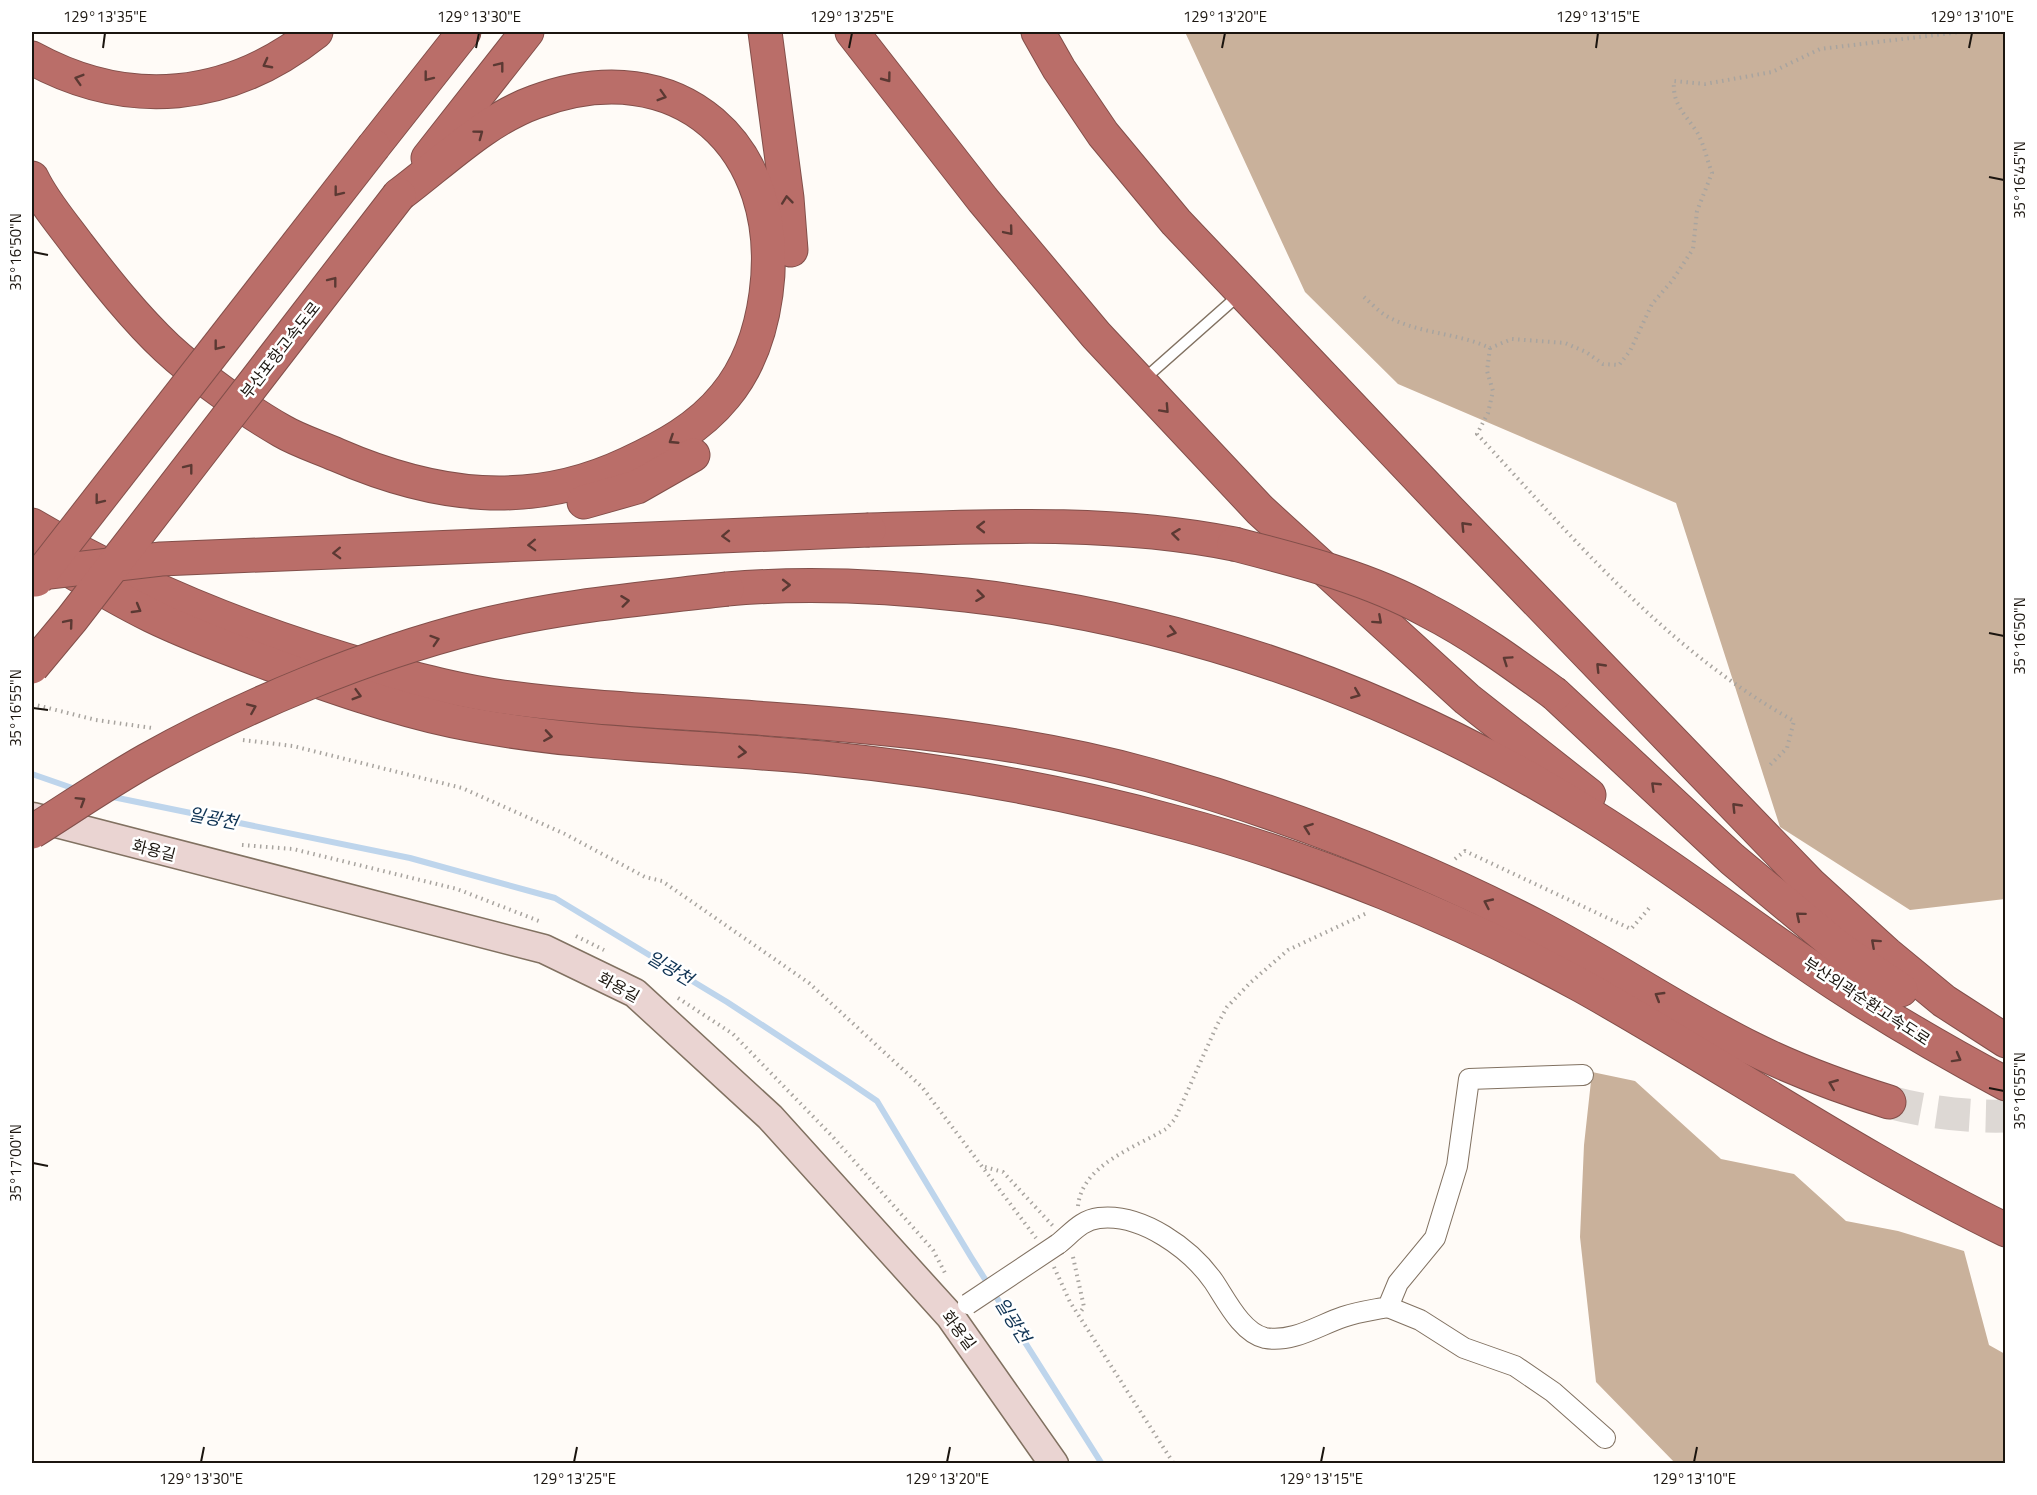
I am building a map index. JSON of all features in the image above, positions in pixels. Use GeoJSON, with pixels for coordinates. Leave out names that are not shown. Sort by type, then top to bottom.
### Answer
{"type":"FeatureCollection","features":[{"type":"Feature","properties":{"kind":"highway"},"geometry":{"type":"LineString","coordinates":[[32,58],[60,74],[101,87],[141,93],[182,92],[218,85],[251,73],[281,57],[315,32]]}},
{"type":"Feature","properties":{"kind":"highway"},"geometry":{"type":"LineString","coordinates":[[32,586],[464,32]]}},
{"type":"Feature","properties":{"kind":"highway","name":"부산포항고속도로"},"geometry":{"type":"LineString","coordinates":[[32,667],[72,619],[527,32]]}},
{"type":"Feature","properties":{"kind":"highway"},"geometry":{"type":"LineString","coordinates":[[32,213],[59,254],[125,326],[191,387],[260,434],[320,468],[393,496],[438,507],[474,512],[562,509],[637,487],[692,455],[728,420],[755,384],[774,348],[785,309],[790,276],[791,241],[765,32]]}},
{"type":"Feature","properties":{"kind":"highway"},"geometry":{"type":"LineString","coordinates":[[852,32],[983,200],[1096,335],[1260,510],[1467,699],[1732,912]]}},
{"type":"Feature","properties":{"kind":"highway"},"geometry":{"type":"LineString","coordinates":[[1038,32],[1059,69],[1103,134],[1176,222],[1242,292],[1810,884],[1887,954],[1944,1001],[2006,1041]]}},
{"type":"Feature","properties":{"kind":"highway"},"geometry":{"type":"LineString","coordinates":[[32,178],[40,195],[95,268],[166,347],[198,373],[284,432],[361,465],[416,484],[486,494],[540,491],[602,476],[660,449],[696,425],[724,397],[744,369],[757,338],[769,272],[770,236],[764,206],[755,177],[725,133],[689,106],[637,89],[606,87],[568,92],[535,102],[503,117],[399,195]]}},
{"type":"Feature","properties":{"kind":"highway"},"geometry":{"type":"LineString","coordinates":[[32,525],[75,551],[227,620],[327,655],[428,682],[496,696],[567,705],[841,724],[955,737],[1048,752],[1148,775],[1291,822],[1367,850],[1452,886],[1599,960],[1748,1046],[1842,1088],[1888,1102]]}},
{"type":"Feature","properties":{"kind":"highway"},"geometry":{"type":"LineString","coordinates":[[32,574],[161,559],[869,530],[1048,526],[1129,528],[1233,544],[1330,570],[1428,610],[1477,640],[1555,694],[1732,859],[1839,948],[1962,1029],[2006,1053]]}},
{"type":"Feature","properties":{"kind":"highway"},"geometry":{"type":"LineString","coordinates":[[32,549],[147,614],[212,644],[336,689],[453,721],[558,737],[820,758],[934,771],[1009,784],[1171,821],[1275,854],[1369,888],[1489,939],[1576,983],[1727,1070],[1835,1139],[1944,1200],[2006,1230]]}},
{"type":"Feature","properties":{"kind":"highway"},"geometry":{"type":"LineString","coordinates":[[32,832],[147,759],[247,710],[362,663],[474,627],[562,608],[727,589],[773,585],[846,585],[920,589],[1013,600],[1099,614],[1178,633],[1289,667],[1379,703],[1482,752],[1593,816],[1732,912]]}},
{"type":"Feature","properties":{"kind":"highway","name":"부산외곽순환고속도로"},"geometry":{"type":"LineString","coordinates":[[1732,912],[1902,1026],[2006,1084]]}},
{"type":"Feature","properties":{"kind":"main road","name":"화용길"},"geometry":{"type":"LineString","coordinates":[[32,817],[544,949],[635,993],[770,1117],[959,1310],[1054,1464]]}},
{"type":"Feature","properties":{"kind":"street"},"geometry":{"type":"LineString","coordinates":[[1388,1307],[1398,1283],[1435,1238],[1457,1166],[1469,1079],[1583,1075]]}},
{"type":"Feature","properties":{"kind":"street"},"geometry":{"type":"LineString","coordinates":[[959,1310],[1060,1239],[1099,1218],[1137,1222],[1167,1235],[1213,1281],[1224,1299],[1254,1334],[1267,1338],[1300,1335],[1344,1316],[1388,1307],[1419,1320],[1464,1348],[1515,1366],[1553,1392],[1605,1438]]}},
{"type":"Feature","properties":{"kind":"lane"},"geometry":{"type":"LineString","coordinates":[[1141,383],[1242,292]]}},
{"type":"Feature","properties":{"kind":"path"},"geometry":{"type":"LineString","coordinates":[[1364,297],[1388,317],[1417,329],[1474,341],[1490,348],[1512,339],[1564,344],[1586,352],[1603,364],[1619,364],[1630,351],[1652,304],[1672,281],[1693,249],[1697,211],[1712,173],[1698,133],[1679,109],[1673,94],[1674,81],[1705,84],[1772,72],[1820,49],[1960,32]]}},
{"type":"Feature","properties":{"kind":"path"},"geometry":{"type":"LineString","coordinates":[[1490,348],[1487,371],[1493,392],[1488,413],[1477,434],[1631,600],[1703,661],[1744,692],[1794,721],[1787,748],[1769,766]]}},
{"type":"Feature","properties":{"kind":"path"},"geometry":{"type":"LineString","coordinates":[[32,705],[96,720],[154,728]]}},
{"type":"Feature","properties":{"kind":"path"},"geometry":{"type":"LineString","coordinates":[[235,739],[293,746],[462,788],[565,834],[645,877],[662,881],[809,983],[922,1087],[985,1166],[1060,1239]]}},
{"type":"Feature","properties":{"kind":"path"},"geometry":{"type":"LineString","coordinates":[[237,844],[293,849],[458,889],[541,922]]}},
{"type":"Feature","properties":{"kind":"path"},"geometry":{"type":"LineString","coordinates":[[1455,859],[1465,851],[1630,929],[1651,906]]}},
{"type":"Feature","properties":{"kind":"path"},"geometry":{"type":"LineString","coordinates":[[1060,1239],[1082,1186],[1094,1171],[1166,1129],[1175,1119],[1217,1025],[1235,999],[1288,950],[1375,909]]}},
{"type":"Feature","properties":{"kind":"path"},"geometry":{"type":"LineString","coordinates":[[573,935],[594,943],[614,956]]}},
{"type":"Feature","properties":{"kind":"path"},"geometry":{"type":"LineString","coordinates":[[674,995],[733,1034],[832,1136],[933,1250],[948,1278]]}},
{"type":"Feature","properties":{"kind":"path"},"geometry":{"type":"LineString","coordinates":[[985,1166],[1003,1172],[1072,1256],[1084,1306],[1079,1314]]}},
{"type":"Feature","properties":{"kind":"path"},"geometry":{"type":"LineString","coordinates":[[1053,1266],[1079,1314],[1174,1464]]}},
{"type":"Feature","properties":{"kind":"shaded area"},"geometry":{"type":"Polygon","coordinates":[[[1185,32],[2005,32],[2005,899],[1910,910],[1780,827],[1676,503],[1398,384],[1305,292],[1185,32]]]}},
{"type":"Feature","properties":{"kind":"shaded area"},"geometry":{"type":"Polygon","coordinates":[[[1592,1072],[1635,1081],[1721,1159],[1794,1174],[1846,1221],[1898,1231],[1964,1251],[1989,1345],[2005,1354],[2005,1463],[1675,1463],[1596,1382],[1580,1237],[1584,1145],[1592,1072]]]}},
{"type":"Feature","properties":{"kind":"waterway","name":"일광천"},"geometry":{"type":"LineString","coordinates":[[32,774],[78,790]]}},
{"type":"Feature","properties":{"kind":"waterway","name":"일광천"},"geometry":{"type":"LineString","coordinates":[[108,796],[410,858],[555,898],[727,1002],[849,1082],[877,1101],[971,1257],[1102,1464]]}},
{"type":"Feature","properties":{"kind":"tunnel"},"geometry":{"type":"LineString","coordinates":[[1889,1102],[1946,1113],[2006,1116]]}}]}
